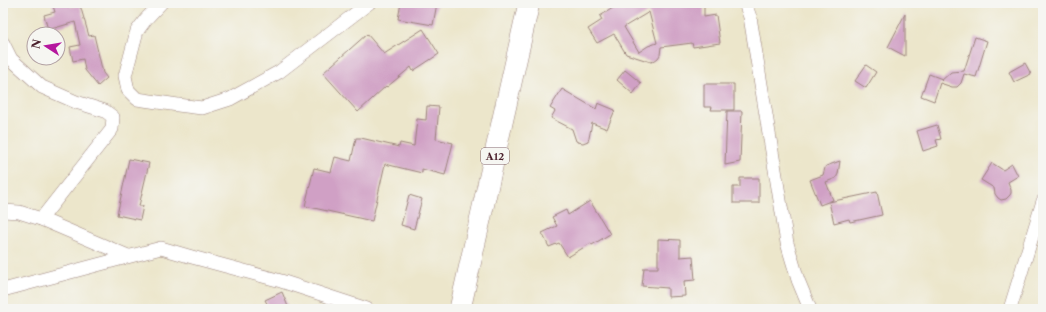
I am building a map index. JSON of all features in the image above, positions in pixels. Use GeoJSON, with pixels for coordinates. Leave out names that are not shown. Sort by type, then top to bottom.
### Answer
{"type":"FeatureCollection","features":[{"type":"Feature","properties":{"kind":"main road","name":"A12"},"geometry":{"type":"LineString","coordinates":[[460,309],[530,3]]}},
{"type":"Feature","properties":{"kind":"street"},"geometry":{"type":"LineString","coordinates":[[161,3],[137,31],[125,76],[128,90],[137,99],[202,108],[230,99],[279,72],[369,3]]}},
{"type":"Feature","properties":{"kind":"street"},"geometry":{"type":"LineString","coordinates":[[745,3],[750,17],[787,243],[798,280],[810,309]]}},
{"type":"Feature","properties":{"kind":"street"},"geometry":{"type":"LineString","coordinates":[[3,42],[11,59],[42,87],[76,102],[105,111],[113,117],[112,129],[41,219]]}},
{"type":"Feature","properties":{"kind":"street"},"geometry":{"type":"LineString","coordinates":[[1010,309],[1043,201]]}},
{"type":"Feature","properties":{"kind":"street"},"geometry":{"type":"LineString","coordinates":[[3,211],[19,212],[41,219],[128,256]]}},
{"type":"Feature","properties":{"kind":"street"},"geometry":{"type":"LineString","coordinates":[[3,290],[161,248],[192,258],[281,281],[367,309]]}},
{"type":"Feature","properties":{"kind":"building"},"geometry":{"type":"Polygon","coordinates":[[[52,3],[70,3],[71,7],[80,5],[89,36],[94,35],[103,73],[107,78],[98,86],[85,70],[83,59],[73,61],[70,47],[80,45],[75,22],[62,26],[47,26],[44,15],[55,12],[52,3]]]}},
{"type":"Feature","properties":{"kind":"building"},"geometry":{"type":"Polygon","coordinates":[[[401,3],[437,3],[433,25],[398,19],[401,3]]]}},
{"type":"Feature","properties":{"kind":"building"},"geometry":{"type":"Polygon","coordinates":[[[621,3],[704,3],[704,17],[716,15],[720,43],[693,47],[692,43],[661,47],[658,58],[651,62],[626,54],[614,34],[597,43],[588,29],[602,20],[600,16],[621,3]],[[649,12],[624,27],[639,52],[648,46],[657,43],[649,12]]]}},
{"type":"Feature","properties":{"kind":"building"},"geometry":{"type":"Polygon","coordinates":[[[905,14],[905,56],[888,47],[905,14]]]}},
{"type":"Feature","properties":{"kind":"building"},"geometry":{"type":"Polygon","coordinates":[[[423,29],[439,54],[413,71],[411,67],[387,87],[386,86],[358,112],[323,73],[367,34],[384,54],[423,29]]]}},
{"type":"Feature","properties":{"kind":"building"},"geometry":{"type":"Polygon","coordinates":[[[975,37],[987,41],[976,77],[964,74],[961,83],[957,87],[940,83],[934,101],[921,96],[929,74],[942,79],[941,81],[951,72],[964,71],[975,37]]]}},
{"type":"Feature","properties":{"kind":"building"},"geometry":{"type":"Polygon","coordinates":[[[1025,63],[1031,74],[1014,82],[1009,72],[1025,63]]]}},
{"type":"Feature","properties":{"kind":"building"},"geometry":{"type":"Polygon","coordinates":[[[866,65],[876,72],[866,88],[855,81],[866,65]]]}},
{"type":"Feature","properties":{"kind":"building"},"geometry":{"type":"Polygon","coordinates":[[[625,70],[641,83],[633,94],[617,80],[625,70]]]}},
{"type":"Feature","properties":{"kind":"building"},"geometry":{"type":"Polygon","coordinates":[[[704,84],[734,84],[734,110],[711,110],[712,107],[704,107],[704,84]]]}},
{"type":"Feature","properties":{"kind":"building"},"geometry":{"type":"Polygon","coordinates":[[[562,89],[596,109],[598,103],[615,110],[607,129],[592,123],[588,141],[583,143],[576,141],[572,129],[551,118],[555,111],[550,108],[562,89]]]}},
{"type":"Feature","properties":{"kind":"building"},"geometry":{"type":"Polygon","coordinates":[[[427,106],[439,107],[436,139],[453,143],[445,175],[422,169],[422,173],[385,164],[372,221],[305,206],[314,168],[331,172],[335,157],[351,161],[356,138],[399,147],[400,143],[414,146],[417,119],[426,120],[427,106]]]}},
{"type":"Feature","properties":{"kind":"building"},"geometry":{"type":"Polygon","coordinates":[[[727,111],[742,111],[740,162],[725,165],[727,111]]]}},
{"type":"Feature","properties":{"kind":"building"},"geometry":{"type":"Polygon","coordinates":[[[937,125],[941,139],[936,140],[938,146],[923,151],[917,131],[937,125]]]}},
{"type":"Feature","properties":{"kind":"building"},"geometry":{"type":"Polygon","coordinates":[[[129,159],[149,163],[139,206],[143,206],[140,220],[117,215],[129,159]]]}},
{"type":"Feature","properties":{"kind":"building"},"geometry":{"type":"Polygon","coordinates":[[[840,161],[836,178],[826,182],[833,200],[820,205],[810,180],[823,175],[826,166],[840,161]]]}},
{"type":"Feature","properties":{"kind":"building"},"geometry":{"type":"Polygon","coordinates":[[[992,163],[1003,170],[1012,164],[1018,176],[1008,182],[1011,193],[1006,199],[1001,200],[998,198],[995,194],[994,188],[981,180],[992,163]]]}},
{"type":"Feature","properties":{"kind":"building"},"geometry":{"type":"Polygon","coordinates":[[[740,178],[759,178],[759,203],[733,203],[733,187],[740,187],[740,178]]]}},
{"type":"Feature","properties":{"kind":"building"},"geometry":{"type":"Polygon","coordinates":[[[877,192],[882,215],[850,222],[849,219],[834,223],[829,202],[877,192]]]}},
{"type":"Feature","properties":{"kind":"building"},"geometry":{"type":"Polygon","coordinates":[[[409,195],[422,199],[414,229],[401,225],[409,195]]]}},
{"type":"Feature","properties":{"kind":"building"},"geometry":{"type":"Polygon","coordinates":[[[590,201],[610,234],[592,245],[591,243],[568,257],[559,243],[549,247],[542,233],[557,226],[552,217],[566,210],[568,215],[590,201]]]}},
{"type":"Feature","properties":{"kind":"building"},"geometry":{"type":"Polygon","coordinates":[[[658,239],[680,240],[680,257],[693,256],[695,280],[684,281],[685,296],[668,297],[668,288],[642,286],[644,268],[658,268],[658,239]]]}},
{"type":"Feature","properties":{"kind":"building"},"geometry":{"type":"Polygon","coordinates":[[[282,292],[289,309],[270,309],[265,300],[282,292]]]}}]}
